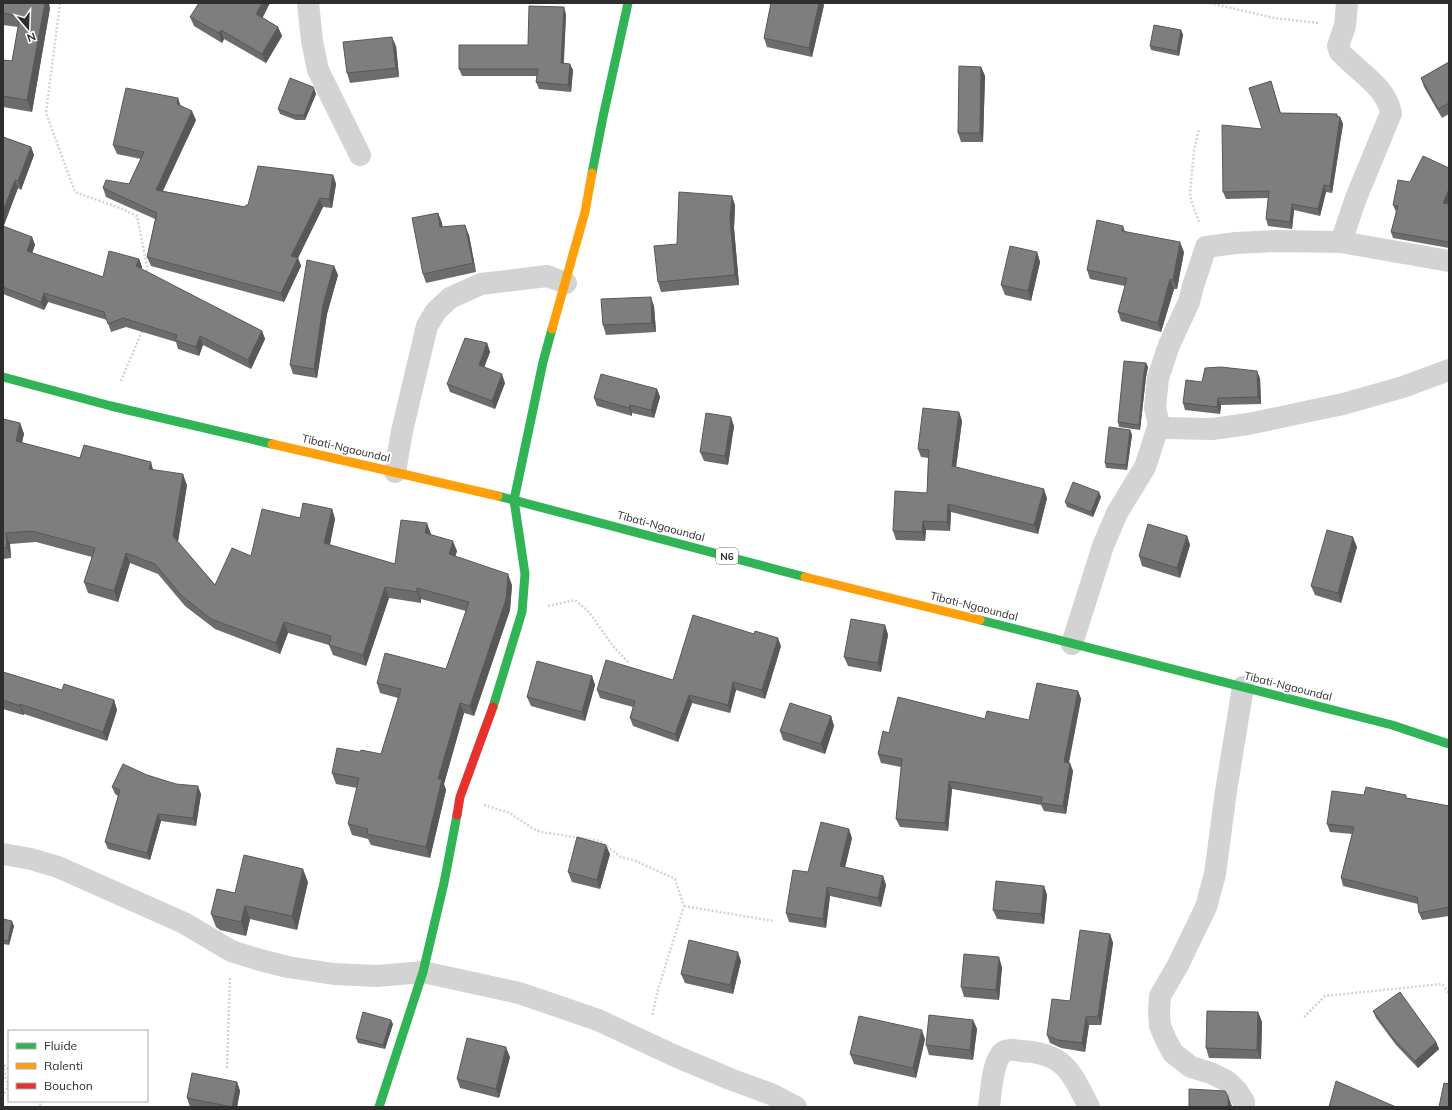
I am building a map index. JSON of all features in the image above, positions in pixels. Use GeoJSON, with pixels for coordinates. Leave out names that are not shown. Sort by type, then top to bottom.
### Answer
{"type":"FeatureCollection","features":[{"type":"Feature","properties":{"kind":"main road"},"geometry":{"type":"LineString","coordinates":[[379,1107],[422,972],[444,883],[460,797],[496,698],[522,612],[525,574],[514,500],[543,362],[585,212],[603,117],[628,3]]}},
{"type":"Feature","properties":{"kind":"main road","name":"Tibati-Ngaoundal"},"geometry":{"type":"LineString","coordinates":[[3,378],[111,406],[514,500],[831,584],[1392,725],[1449,744]]}},
{"type":"Feature","properties":{"kind":"street"},"geometry":{"type":"LineString","coordinates":[[308,3],[312,41],[318,70],[360,155]]}},
{"type":"Feature","properties":{"kind":"street"},"geometry":{"type":"LineString","coordinates":[[1340,242],[1356,198],[1391,113],[1389,104],[1374,84],[1340,52],[1338,46],[1345,26],[1347,3]]}},
{"type":"Feature","properties":{"kind":"street"},"geometry":{"type":"LineString","coordinates":[[1072,644],[1103,546],[1117,513],[1145,467],[1159,424],[1155,408],[1158,378],[1169,345],[1189,302],[1206,247],[1236,243],[1275,241],[1340,242],[1449,260]]}},
{"type":"Feature","properties":{"kind":"street"},"geometry":{"type":"LineString","coordinates":[[395,472],[402,431],[427,326],[436,311],[450,298],[481,284],[546,276],[566,283]]}},
{"type":"Feature","properties":{"kind":"street"},"geometry":{"type":"LineString","coordinates":[[1159,424],[1165,428],[1181,429],[1212,429],[1248,424],[1342,404],[1402,387],[1449,370]]}},
{"type":"Feature","properties":{"kind":"street"},"geometry":{"type":"LineString","coordinates":[[1243,687],[1226,791],[1215,874],[1206,907],[1178,965],[1160,996],[1159,1011],[1160,1026],[1173,1052],[1191,1067],[1212,1073],[1227,1081],[1237,1091],[1244,1102],[1244,1107]]}},
{"type":"Feature","properties":{"kind":"street"},"geometry":{"type":"LineString","coordinates":[[3,854],[31,859],[58,867],[184,923],[231,950],[288,967],[334,974],[377,976],[422,972],[519,993],[598,1020],[673,1055],[730,1079],[771,1094],[796,1107]]}},
{"type":"Feature","properties":{"kind":"street"},"geometry":{"type":"LineString","coordinates":[[989,1107],[996,1062],[1002,1052],[1008,1050],[1028,1051],[1051,1056],[1064,1065],[1075,1079],[1089,1107]]}},
{"type":"Feature","properties":{"kind":"path"},"geometry":{"type":"LineString","coordinates":[[60,3],[46,113],[75,192],[120,208],[137,216],[147,266],[147,281]]}},
{"type":"Feature","properties":{"kind":"path"},"geometry":{"type":"LineString","coordinates":[[1210,3],[1274,18],[1345,26]]}},
{"type":"Feature","properties":{"kind":"path"},"geometry":{"type":"LineString","coordinates":[[1199,128],[1194,151],[1190,193],[1206,247]]}},
{"type":"Feature","properties":{"kind":"path"},"geometry":{"type":"LineString","coordinates":[[111,406],[145,324]]}},
{"type":"Feature","properties":{"kind":"path"},"geometry":{"type":"LineString","coordinates":[[522,612],[575,600],[589,612],[612,645],[629,663]]}},
{"type":"Feature","properties":{"kind":"path"},"geometry":{"type":"LineString","coordinates":[[460,797],[510,813],[532,828],[541,832],[600,841],[621,857],[636,861],[675,879],[684,906],[658,990],[652,1017],[647,1020]]}},
{"type":"Feature","properties":{"kind":"path"},"geometry":{"type":"LineString","coordinates":[[684,906],[773,921]]}},
{"type":"Feature","properties":{"kind":"path"},"geometry":{"type":"LineString","coordinates":[[227,1068],[231,950]]}},
{"type":"Feature","properties":{"kind":"path"},"geometry":{"type":"LineString","coordinates":[[1304,1017],[1325,996],[1442,984],[1449,993]]}},
{"type":"Feature","properties":{"kind":"path"},"geometry":{"type":"LineString","coordinates":[[3,1064],[8,1087],[3,1095]]}},
{"type":"Feature","properties":{"kind":"building"},"geometry":{"type":"Polygon","coordinates":[[[3,3],[45,3],[27,100],[3,96],[3,60],[12,61],[20,16],[3,13],[3,3]]]}},
{"type":"Feature","properties":{"kind":"building"},"geometry":{"type":"Polygon","coordinates":[[[199,3],[262,3],[256,14],[278,27],[262,54],[221,30],[219,33],[190,17],[199,3]]]}},
{"type":"Feature","properties":{"kind":"building"},"geometry":{"type":"Polygon","coordinates":[[[771,3],[819,3],[809,48],[764,38],[771,3]]]}},
{"type":"Feature","properties":{"kind":"building"},"geometry":{"type":"Polygon","coordinates":[[[529,6],[564,7],[561,63],[570,64],[568,85],[536,82],[538,69],[459,69],[459,45],[528,45],[529,6]]]}},
{"type":"Feature","properties":{"kind":"building"},"geometry":{"type":"Polygon","coordinates":[[[1154,25],[1181,30],[1177,51],[1150,46],[1154,25]]]}},
{"type":"Feature","properties":{"kind":"building"},"geometry":{"type":"Polygon","coordinates":[[[392,37],[396,68],[347,73],[343,42],[392,37]]]}},
{"type":"Feature","properties":{"kind":"building"},"geometry":{"type":"Polygon","coordinates":[[[1449,62],[1449,103],[1438,109],[1421,78],[1449,62]]]}},
{"type":"Feature","properties":{"kind":"building"},"geometry":{"type":"Polygon","coordinates":[[[959,66],[981,67],[980,133],[958,133],[959,66]]]}},
{"type":"Feature","properties":{"kind":"building"},"geometry":{"type":"Polygon","coordinates":[[[290,78],[313,87],[314,89],[304,115],[294,115],[278,109],[290,78]]]}},
{"type":"Feature","properties":{"kind":"building"},"geometry":{"type":"Polygon","coordinates":[[[1271,81],[1280,113],[1337,114],[1336,116],[1340,117],[1330,186],[1324,185],[1318,209],[1292,204],[1290,222],[1266,219],[1269,191],[1223,192],[1222,125],[1262,129],[1249,88],[1271,81]]]}},
{"type":"Feature","properties":{"kind":"building"},"geometry":{"type":"Polygon","coordinates":[[[126,88],[178,98],[177,104],[192,111],[156,190],[245,207],[248,205],[258,166],[333,175],[329,199],[320,198],[291,256],[298,258],[281,293],[147,257],[157,213],[103,188],[106,180],[129,184],[144,152],[113,145],[126,88]]]}},
{"type":"Feature","properties":{"kind":"building"},"geometry":{"type":"Polygon","coordinates":[[[3,137],[31,147],[18,181],[15,180],[3,211],[3,137]]]}},
{"type":"Feature","properties":{"kind":"building"},"geometry":{"type":"Polygon","coordinates":[[[1423,156],[1449,168],[1449,189],[1443,203],[1449,204],[1449,242],[1391,232],[1398,206],[1393,205],[1398,180],[1410,182],[1423,156]]]}},
{"type":"Feature","properties":{"kind":"building"},"geometry":{"type":"Polygon","coordinates":[[[679,192],[732,196],[730,219],[735,275],[658,282],[654,246],[677,244],[679,192]]]}},
{"type":"Feature","properties":{"kind":"building"},"geometry":{"type":"Polygon","coordinates":[[[438,213],[440,227],[465,225],[473,263],[423,274],[412,218],[438,213]]]}},
{"type":"Feature","properties":{"kind":"building"},"geometry":{"type":"Polygon","coordinates":[[[1097,220],[1123,226],[1122,231],[1180,242],[1173,280],[1170,279],[1158,323],[1118,312],[1127,278],[1087,270],[1097,220]]]}},
{"type":"Feature","properties":{"kind":"building"},"geometry":{"type":"Polygon","coordinates":[[[3,226],[32,237],[27,251],[103,277],[109,251],[139,259],[136,266],[262,331],[248,360],[200,336],[196,347],[175,340],[177,335],[123,318],[108,324],[104,312],[44,293],[41,302],[3,287],[3,226]]]}},
{"type":"Feature","properties":{"kind":"building"},"geometry":{"type":"Polygon","coordinates":[[[1010,246],[1037,252],[1028,291],[1001,285],[1010,246]]]}},
{"type":"Feature","properties":{"kind":"building"},"geometry":{"type":"Polygon","coordinates":[[[307,260],[334,266],[323,305],[314,369],[290,365],[307,260]]]}},
{"type":"Feature","properties":{"kind":"building"},"geometry":{"type":"Polygon","coordinates":[[[651,297],[652,323],[603,325],[601,299],[651,297]]]}},
{"type":"Feature","properties":{"kind":"building"},"geometry":{"type":"Polygon","coordinates":[[[465,338],[487,343],[479,365],[502,374],[492,401],[447,384],[465,338]]]}},
{"type":"Feature","properties":{"kind":"building"},"geometry":{"type":"Polygon","coordinates":[[[1124,361],[1146,363],[1139,425],[1118,422],[1124,361]]]}},
{"type":"Feature","properties":{"kind":"building"},"geometry":{"type":"Polygon","coordinates":[[[1221,367],[1257,371],[1258,397],[1218,398],[1217,407],[1183,403],[1186,380],[1202,382],[1205,368],[1221,367]]]}},
{"type":"Feature","properties":{"kind":"building"},"geometry":{"type":"Polygon","coordinates":[[[601,374],[657,389],[651,410],[630,405],[629,408],[594,398],[601,374]]]}},
{"type":"Feature","properties":{"kind":"building"},"geometry":{"type":"Polygon","coordinates":[[[923,408],[959,412],[952,466],[1044,489],[1034,525],[948,504],[947,522],[923,521],[922,532],[893,531],[895,491],[927,493],[929,450],[918,449],[923,408]]]}},
{"type":"Feature","properties":{"kind":"building"},"geometry":{"type":"Polygon","coordinates":[[[706,413],[731,417],[725,456],[700,452],[706,413]]]}},
{"type":"Feature","properties":{"kind":"building"},"geometry":{"type":"Polygon","coordinates":[[[3,419],[20,423],[16,441],[80,458],[84,445],[151,462],[149,469],[183,474],[173,536],[215,585],[232,548],[251,556],[262,509],[300,518],[303,503],[332,509],[324,543],[395,564],[401,520],[427,523],[425,533],[453,541],[449,554],[508,574],[506,599],[470,706],[460,703],[438,779],[442,779],[426,847],[367,834],[368,829],[348,824],[359,778],[332,773],[337,748],[360,752],[361,750],[381,754],[401,689],[377,683],[385,653],[446,669],[469,602],[417,588],[417,592],[385,587],[363,655],[329,645],[331,636],[284,622],[276,643],[211,619],[181,595],[155,564],[126,553],[114,591],[84,582],[95,548],[32,531],[6,533],[7,548],[3,548],[3,419]]]}},
{"type":"Feature","properties":{"kind":"building"},"geometry":{"type":"Polygon","coordinates":[[[1109,427],[1130,430],[1126,465],[1105,463],[1109,427]]]}},
{"type":"Feature","properties":{"kind":"building"},"geometry":{"type":"Polygon","coordinates":[[[1073,482],[1099,492],[1091,512],[1065,502],[1073,482]]]}},
{"type":"Feature","properties":{"kind":"building"},"geometry":{"type":"Polygon","coordinates":[[[1148,524],[1187,536],[1177,568],[1139,556],[1148,524]]]}},
{"type":"Feature","properties":{"kind":"building"},"geometry":{"type":"Polygon","coordinates":[[[1327,530],[1353,537],[1338,593],[1311,586],[1327,530]]]}},
{"type":"Feature","properties":{"kind":"building"},"geometry":{"type":"Polygon","coordinates":[[[693,615],[754,634],[755,631],[778,638],[762,690],[733,682],[728,705],[689,695],[675,734],[630,718],[635,701],[597,690],[606,660],[673,680],[693,615]]]}},
{"type":"Feature","properties":{"kind":"building"},"geometry":{"type":"Polygon","coordinates":[[[851,619],[885,625],[878,663],[844,657],[851,619]]]}},
{"type":"Feature","properties":{"kind":"building"},"geometry":{"type":"Polygon","coordinates":[[[537,661],[592,676],[582,712],[527,697],[537,661]]]}},
{"type":"Feature","properties":{"kind":"building"},"geometry":{"type":"Polygon","coordinates":[[[3,672],[62,690],[64,684],[114,700],[103,732],[20,704],[20,706],[3,700],[3,672]]]}},
{"type":"Feature","properties":{"kind":"building"},"geometry":{"type":"Polygon","coordinates":[[[1037,683],[1078,691],[1064,762],[1070,763],[1063,806],[1041,803],[1042,797],[949,781],[945,823],[896,819],[902,759],[878,754],[883,731],[889,733],[898,697],[985,719],[987,711],[1029,720],[1037,683]]]}},
{"type":"Feature","properties":{"kind":"building"},"geometry":{"type":"Polygon","coordinates":[[[790,703],[831,716],[821,744],[780,731],[790,703]]]}},
{"type":"Feature","properties":{"kind":"building"},"geometry":{"type":"Polygon","coordinates":[[[123,764],[147,775],[176,784],[198,786],[193,818],[158,814],[147,853],[105,842],[120,790],[112,787],[123,764]]]}},
{"type":"Feature","properties":{"kind":"building"},"geometry":{"type":"Polygon","coordinates":[[[1366,787],[1406,795],[1406,798],[1449,806],[1449,907],[1419,913],[1417,897],[1341,878],[1354,827],[1327,824],[1332,791],[1364,795],[1366,787]]]}},
{"type":"Feature","properties":{"kind":"building"},"geometry":{"type":"Polygon","coordinates":[[[821,822],[849,829],[840,866],[883,876],[878,898],[827,887],[823,919],[786,913],[793,870],[808,872],[821,822]]]}},
{"type":"Feature","properties":{"kind":"building"},"geometry":{"type":"Polygon","coordinates":[[[577,837],[606,845],[597,880],[568,872],[577,837]]]}},
{"type":"Feature","properties":{"kind":"building"},"geometry":{"type":"Polygon","coordinates":[[[244,855],[303,869],[292,916],[245,906],[241,922],[211,914],[217,889],[235,893],[244,855]]]}},
{"type":"Feature","properties":{"kind":"building"},"geometry":{"type":"Polygon","coordinates":[[[996,881],[1044,886],[1041,914],[993,910],[996,881]]]}},
{"type":"Feature","properties":{"kind":"building"},"geometry":{"type":"Polygon","coordinates":[[[3,919],[12,921],[8,941],[3,940],[3,919]]]}},
{"type":"Feature","properties":{"kind":"building"},"geometry":{"type":"Polygon","coordinates":[[[1080,930],[1110,934],[1098,1016],[1086,1017],[1082,1043],[1058,1040],[1047,1035],[1052,999],[1070,1001],[1080,930]]]}},
{"type":"Feature","properties":{"kind":"building"},"geometry":{"type":"Polygon","coordinates":[[[689,940],[738,952],[730,985],[681,974],[689,940]]]}},
{"type":"Feature","properties":{"kind":"building"},"geometry":{"type":"Polygon","coordinates":[[[964,954],[999,957],[996,990],[961,987],[964,954]]]}},
{"type":"Feature","properties":{"kind":"building"},"geometry":{"type":"Polygon","coordinates":[[[1400,992],[1436,1042],[1415,1061],[1393,1038],[1373,1011],[1400,992]]]}},
{"type":"Feature","properties":{"kind":"building"},"geometry":{"type":"Polygon","coordinates":[[[1207,1011],[1258,1012],[1257,1050],[1206,1048],[1207,1011]]]}},
{"type":"Feature","properties":{"kind":"building"},"geometry":{"type":"Polygon","coordinates":[[[363,1012],[391,1020],[383,1045],[356,1038],[363,1012]]]}},
{"type":"Feature","properties":{"kind":"building"},"geometry":{"type":"Polygon","coordinates":[[[929,1015],[973,1020],[970,1050],[926,1045],[929,1015]]]}},
{"type":"Feature","properties":{"kind":"building"},"geometry":{"type":"Polygon","coordinates":[[[859,1016],[922,1030],[913,1068],[850,1054],[859,1016]]]}},
{"type":"Feature","properties":{"kind":"building"},"geometry":{"type":"Polygon","coordinates":[[[467,1038],[506,1047],[496,1089],[457,1079],[467,1038]]]}},
{"type":"Feature","properties":{"kind":"building"},"geometry":{"type":"Polygon","coordinates":[[[192,1073],[237,1082],[232,1107],[187,1098],[192,1073]]]}},
{"type":"Feature","properties":{"kind":"building"},"geometry":{"type":"Polygon","coordinates":[[[1336,1081],[1396,1107],[1329,1107],[1336,1081]]]}},
{"type":"Feature","properties":{"kind":"building"},"geometry":{"type":"Polygon","coordinates":[[[1444,1083],[1449,1084],[1449,1107],[1439,1107],[1444,1083]]]}},
{"type":"Feature","properties":{"kind":"building"},"geometry":{"type":"Polygon","coordinates":[[[1189,1089],[1225,1091],[1228,1096],[1228,1107],[1189,1107],[1189,1089]]]}},
{"type":"Feature","properties":{"kind":"traffic: fast"},"geometry":{"type":"LineString","coordinates":[[592,173],[628,3]]}},
{"type":"Feature","properties":{"kind":"traffic: fast"},"geometry":{"type":"LineString","coordinates":[[493,707],[522,612],[525,574],[514,500],[543,362],[552,329]]}},
{"type":"Feature","properties":{"kind":"traffic: fast"},"geometry":{"type":"LineString","coordinates":[[3,377],[111,406],[272,444]]}},
{"type":"Feature","properties":{"kind":"traffic: fast"},"geometry":{"type":"LineString","coordinates":[[498,496],[805,577]]}},
{"type":"Feature","properties":{"kind":"traffic: fast"},"geometry":{"type":"LineString","coordinates":[[980,620],[1392,725],[1449,744]]}},
{"type":"Feature","properties":{"kind":"traffic: fast"},"geometry":{"type":"LineString","coordinates":[[379,1107],[423,972],[444,883],[457,815]]}},
{"type":"Feature","properties":{"kind":"traffic: slow"},"geometry":{"type":"LineString","coordinates":[[552,329],[585,212],[592,173]]}},
{"type":"Feature","properties":{"kind":"traffic: slow"},"geometry":{"type":"LineString","coordinates":[[272,444],[498,496]]}},
{"type":"Feature","properties":{"kind":"traffic: slow"},"geometry":{"type":"LineString","coordinates":[[805,577],[980,620]]}},
{"type":"Feature","properties":{"kind":"traffic: jam"},"geometry":{"type":"LineString","coordinates":[[457,815],[460,797],[493,707]]}}]}
